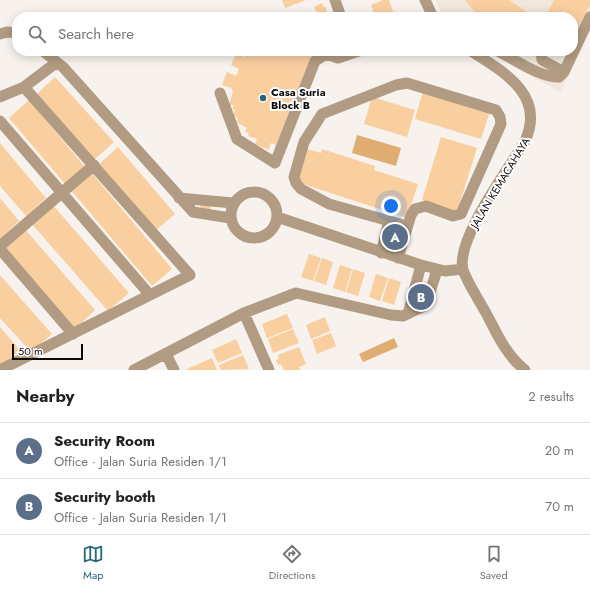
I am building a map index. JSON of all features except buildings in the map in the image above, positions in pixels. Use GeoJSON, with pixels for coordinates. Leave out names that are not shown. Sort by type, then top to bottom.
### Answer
{"type":"FeatureCollection","features":[{"type":"Feature","properties":{"kind":"street"},"geometry":{"type":"LineString","coordinates":[[335,0],[339,12]]}},
{"type":"Feature","properties":{"kind":"street"},"geometry":{"type":"LineString","coordinates":[[425,0],[431,12]]}},
{"type":"Feature","properties":{"kind":"street"},"geometry":{"type":"LineString","coordinates":[[578,39],[590,17]]}},
{"type":"Feature","properties":{"kind":"street"},"geometry":{"type":"LineString","coordinates":[[0,34],[6,32],[12,33]]}},
{"type":"Feature","properties":{"kind":"street"},"geometry":{"type":"LineString","coordinates":[[49,56],[57,62],[193,212],[230,218]]}},
{"type":"Feature","properties":{"kind":"street"},"geometry":{"type":"LineString","coordinates":[[220,93],[237,139],[275,163],[316,61],[322,56]]}},
{"type":"Feature","properties":{"kind":"street"},"geometry":{"type":"LineString","coordinates":[[334,56],[338,58],[344,56]]}},
{"type":"Feature","properties":{"kind":"street","name":"JALAN KEMACAHAYA"},"geometry":{"type":"LineString","coordinates":[[463,269],[465,247],[472,228],[530,132],[532,116],[526,98],[509,77],[500,69],[479,56]]}},
{"type":"Feature","properties":{"kind":"street"},"geometry":{"type":"LineString","coordinates":[[508,56],[552,77],[559,77],[564,72],[571,56]]}},
{"type":"Feature","properties":{"kind":"street"},"geometry":{"type":"LineString","coordinates":[[537,70],[542,56]]}},
{"type":"Feature","properties":{"kind":"street"},"geometry":{"type":"LineString","coordinates":[[543,56],[564,72]]}},
{"type":"Feature","properties":{"kind":"street"},"geometry":{"type":"LineString","coordinates":[[0,97],[24,87],[57,62]]}},
{"type":"Feature","properties":{"kind":"street"},"geometry":{"type":"LineString","coordinates":[[398,258],[407,226],[416,209],[426,206],[453,216],[461,214],[501,124],[500,116],[496,110],[407,83],[396,85],[322,114],[304,142],[294,176],[296,183],[301,189],[330,204],[407,226]]}},
{"type":"Feature","properties":{"kind":"street"},"geometry":{"type":"LineString","coordinates":[[0,370],[190,275],[24,87]]}},
{"type":"Feature","properties":{"kind":"street"},"geometry":{"type":"LineString","coordinates":[[0,121],[150,295]]}},
{"type":"Feature","properties":{"kind":"street"},"geometry":{"type":"LineString","coordinates":[[0,246],[94,165]]}},
{"type":"Feature","properties":{"kind":"street"},"geometry":{"type":"LineString","coordinates":[[245,193],[261,193],[273,202],[277,218],[271,231],[265,236],[250,238],[237,232],[230,218],[233,204],[245,193]]}},
{"type":"Feature","properties":{"kind":"street"},"geometry":{"type":"LineString","coordinates":[[179,198],[233,204]]}},
{"type":"Feature","properties":{"kind":"street"},"geometry":{"type":"LineString","coordinates":[[277,218],[436,270],[444,271],[463,269],[504,346],[513,360],[525,370]]}},
{"type":"Feature","properties":{"kind":"street"},"geometry":{"type":"LineString","coordinates":[[381,253],[389,221]]}},
{"type":"Feature","properties":{"kind":"street"},"geometry":{"type":"LineString","coordinates":[[0,249],[73,334]]}},
{"type":"Feature","properties":{"kind":"street"},"geometry":{"type":"LineString","coordinates":[[408,314],[422,265]]}},
{"type":"Feature","properties":{"kind":"street"},"geometry":{"type":"LineString","coordinates":[[134,370],[244,314],[296,293],[391,316],[408,314],[426,304],[436,270]]}},
{"type":"Feature","properties":{"kind":"street"},"geometry":{"type":"LineString","coordinates":[[244,314],[269,370]]}},
{"type":"Feature","properties":{"kind":"street"},"geometry":{"type":"LineString","coordinates":[[166,354],[174,370]]}},
{"type":"Feature","properties":{"kind":"shaded area"},"geometry":{"type":"Polygon","coordinates":[[[435,0],[590,0],[590,31],[578,55],[578,12],[441,12],[435,0]]]}},
{"type":"Feature","properties":{"kind":"shaded area"},"geometry":{"type":"Polygon","coordinates":[[[494,56],[578,56],[560,92],[494,56]]]}},
{"type":"Feature","properties":{"kind":"shaded area"},"geometry":{"type":"Polygon","coordinates":[[[357,135],[401,148],[396,166],[352,153],[357,135]]]}},
{"type":"Feature","properties":{"kind":"shaded area"},"geometry":{"type":"Polygon","coordinates":[[[394,338],[398,347],[363,362],[359,354],[394,338]]]}},
{"type":"Feature","properties":{"kind":"place","name":"Casa Suria Block B"},"geometry":{"type":"Point","coordinates":[263,98]}},
{"type":"Feature","properties":{"kind":"place","name":"Security Room"},"geometry":{"type":"Point","coordinates":[395,237]}},
{"type":"Feature","properties":{"kind":"place","name":"Security booth"},"geometry":{"type":"Point","coordinates":[421,297]}}]}
